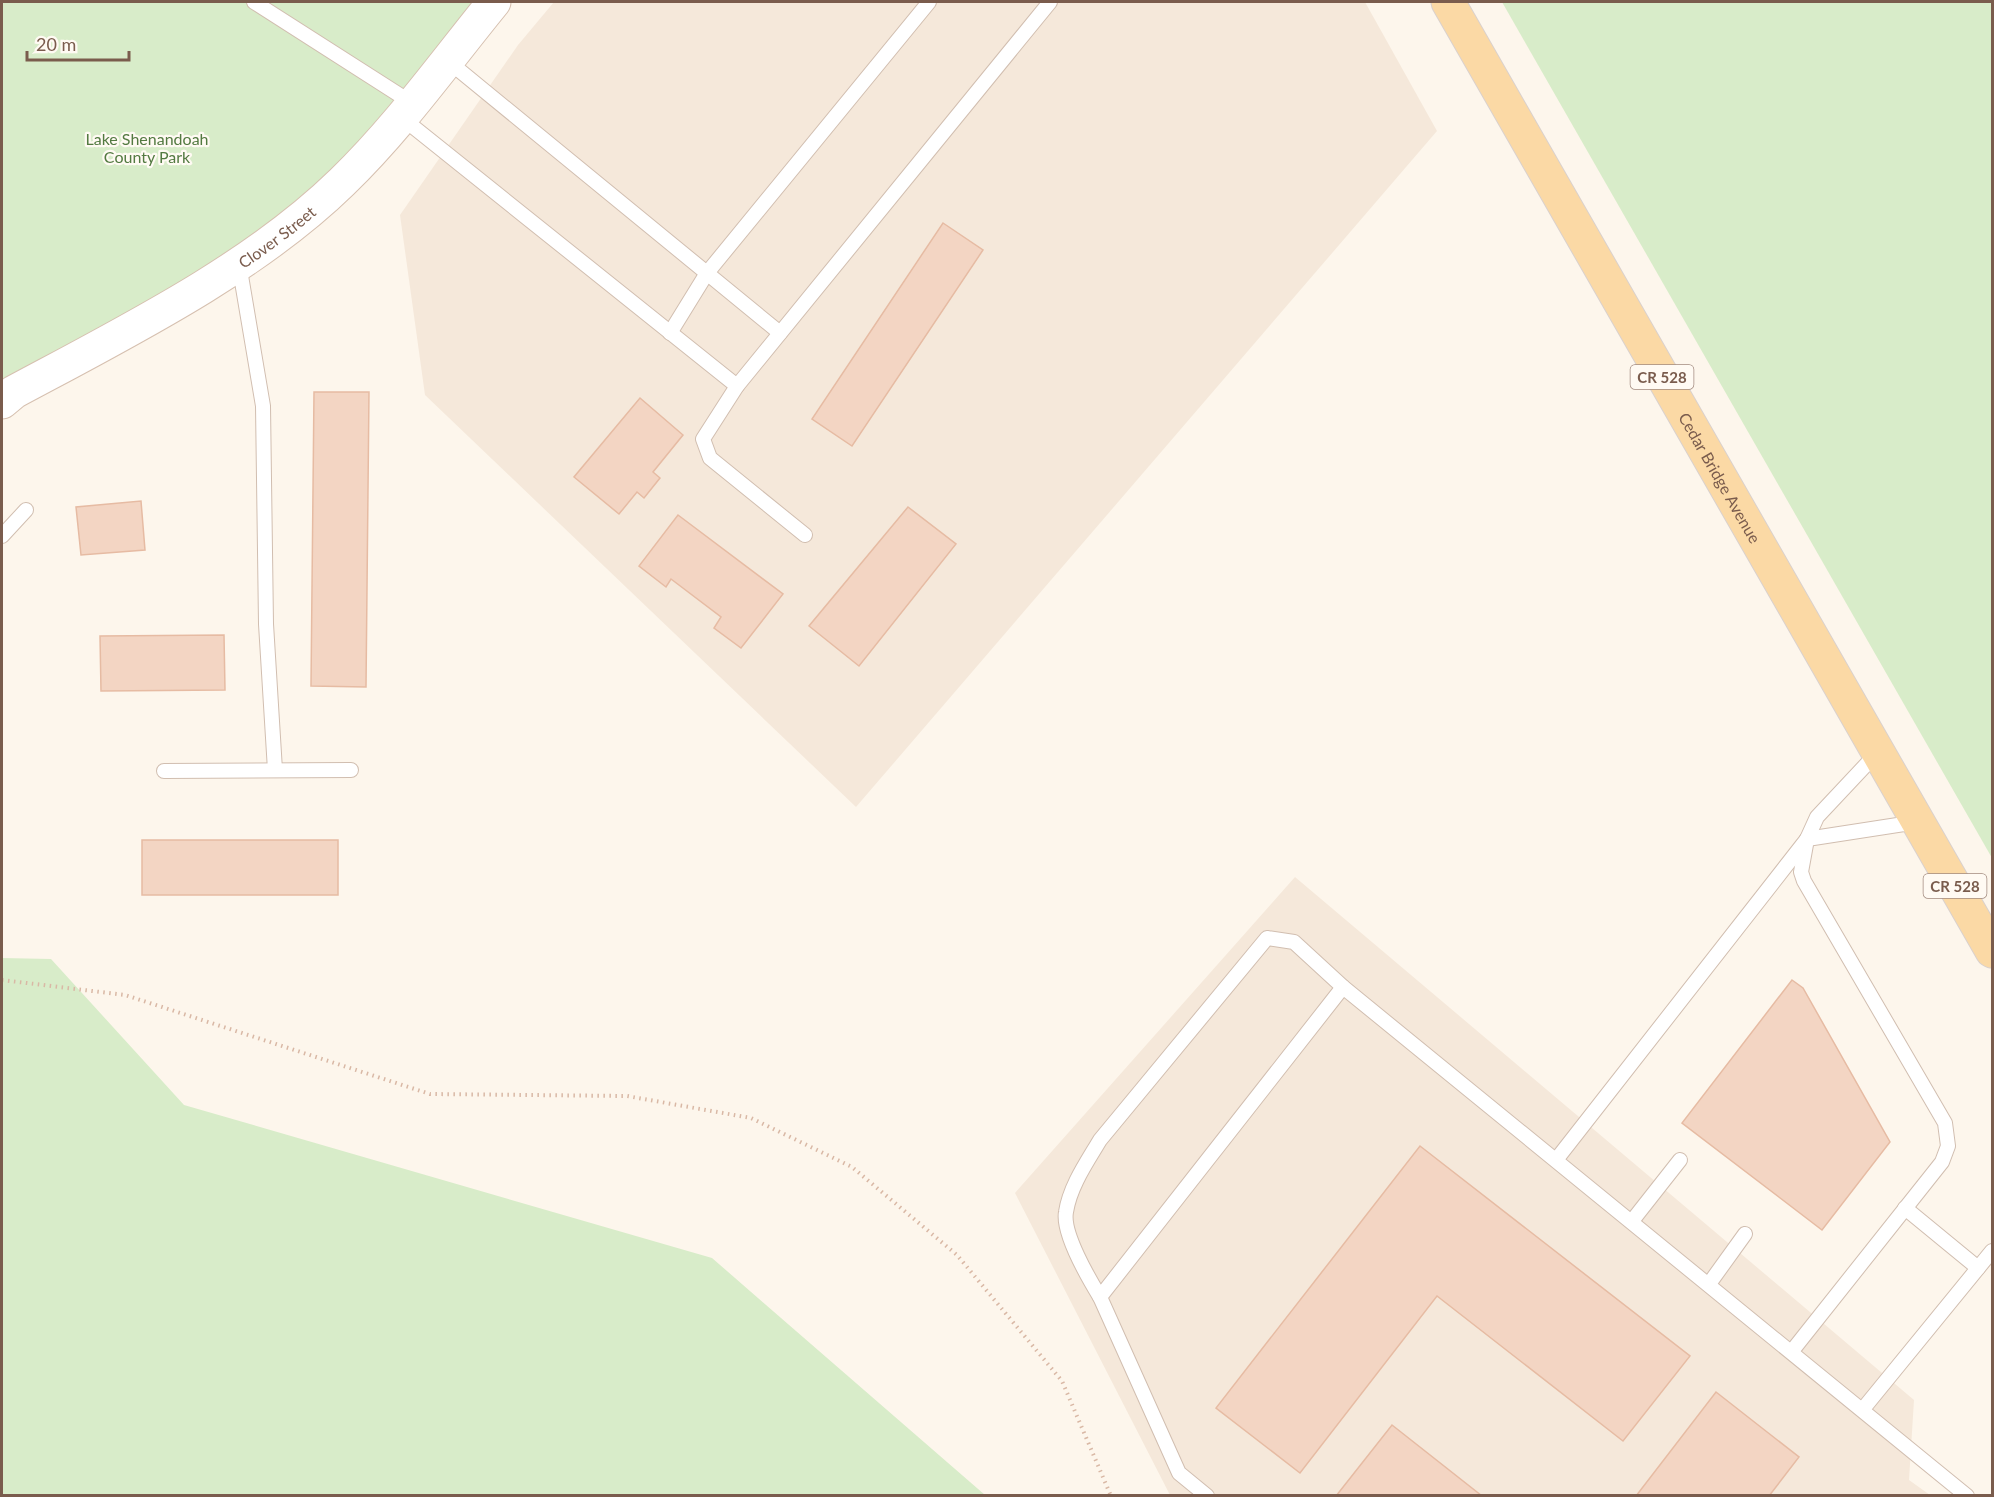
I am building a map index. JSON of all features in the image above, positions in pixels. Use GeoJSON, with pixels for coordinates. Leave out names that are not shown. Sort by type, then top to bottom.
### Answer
{"type":"FeatureCollection","features":[{"type":"Feature","properties":{"kind":"main road","name":"Cedar Bridge Avenue"},"geometry":{"type":"LineString","coordinates":[[1448,2],[1992,951]]}},
{"type":"Feature","properties":{"kind":"street","name":"Clover Street"},"geometry":{"type":"LineString","coordinates":[[2,402],[14,392],[150,319],[279,237],[342,182],[406,110],[494,2]]}},
{"type":"Feature","properties":{"kind":"lane"},"geometry":{"type":"LineString","coordinates":[[254,2],[406,110],[670,333],[737,386]]}},
{"type":"Feature","properties":{"kind":"lane"},"geometry":{"type":"LineString","coordinates":[[670,333],[707,273],[928,2]]}},
{"type":"Feature","properties":{"kind":"lane"},"geometry":{"type":"LineString","coordinates":[[805,535],[710,458],[703,439],[737,386],[1050,2]]}},
{"type":"Feature","properties":{"kind":"lane"},"geometry":{"type":"LineString","coordinates":[[447,60],[780,333]]}},
{"type":"Feature","properties":{"kind":"lane"},"geometry":{"type":"LineString","coordinates":[[239,262],[263,406],[266,624],[275,770]]}},
{"type":"Feature","properties":{"kind":"lane"},"geometry":{"type":"LineString","coordinates":[[2,536],[26,510]]}},
{"type":"Feature","properties":{"kind":"lane"},"geometry":{"type":"LineString","coordinates":[[1556,1160],[1807,839],[1817,817],[1878,752]]}},
{"type":"Feature","properties":{"kind":"lane"},"geometry":{"type":"LineString","coordinates":[[164,771],[351,770]]}},
{"type":"Feature","properties":{"kind":"lane"},"geometry":{"type":"LineString","coordinates":[[1807,839],[1918,821]]}},
{"type":"Feature","properties":{"kind":"lane"},"geometry":{"type":"LineString","coordinates":[[1792,1351],[1942,1162],[1948,1146],[1945,1123],[1804,881],[1801,872],[1807,839]]}},
{"type":"Feature","properties":{"kind":"lane"},"geometry":{"type":"LineString","coordinates":[[1207,1496],[1179,1473],[1100,1298],[1078,1258],[1065,1213],[1080,1173],[1100,1140],[1266,938],[1294,942],[1343,987],[1863,1408],[1967,1496]]}},
{"type":"Feature","properties":{"kind":"lane"},"geometry":{"type":"LineString","coordinates":[[1100,1298],[1343,987]]}},
{"type":"Feature","properties":{"kind":"lane"},"geometry":{"type":"LineString","coordinates":[[1632,1221],[1680,1160]]}},
{"type":"Feature","properties":{"kind":"lane"},"geometry":{"type":"LineString","coordinates":[[1905,1208],[1978,1268]]}},
{"type":"Feature","properties":{"kind":"lane"},"geometry":{"type":"LineString","coordinates":[[1709,1284],[1745,1234]]}},
{"type":"Feature","properties":{"kind":"lane"},"geometry":{"type":"LineString","coordinates":[[1863,1408],[1992,1251]]}},
{"type":"Feature","properties":{"kind":"path"},"geometry":{"type":"LineString","coordinates":[[2,980],[125,995],[430,1094],[627,1096],[751,1118],[852,1167],[957,1255],[1062,1381],[1111,1496]]}},
{"type":"Feature","properties":{"kind":"shaded area"},"geometry":{"type":"Polygon","coordinates":[[[554,2],[1365,2],[1437,131],[856,807],[425,395],[400,215],[518,45],[554,2]]]}},
{"type":"Feature","properties":{"kind":"shaded area"},"geometry":{"type":"Polygon","coordinates":[[[1295,877],[1914,1400],[1909,1480],[1930,1495],[1170,1495],[1015,1193],[1295,877]]]}},
{"type":"Feature","properties":{"kind":"green space","name":"Lake Shenandoah County Park"},"geometry":{"type":"Polygon","coordinates":[[[2,2],[494,2],[342,182],[2,402],[2,2]]]}},
{"type":"Feature","properties":{"kind":"green space"},"geometry":{"type":"Polygon","coordinates":[[[1502,2],[1992,2],[1992,858],[1502,2]]]}},
{"type":"Feature","properties":{"kind":"green space"},"geometry":{"type":"Polygon","coordinates":[[[2,958],[51,959],[184,1105],[712,1258],[985,1495],[2,1495],[2,958]]]}},
{"type":"Feature","properties":{"kind":"building"},"geometry":{"type":"Polygon","coordinates":[[[943,223],[983,250],[852,446],[812,419],[943,223]]]}},
{"type":"Feature","properties":{"kind":"building"},"geometry":{"type":"Polygon","coordinates":[[[314,392],[369,392],[366,687],[311,686],[314,392]]]}},
{"type":"Feature","properties":{"kind":"building"},"geometry":{"type":"Polygon","coordinates":[[[640,398],[683,435],[653,472],[660,478],[644,498],[637,492],[619,514],[574,477],[640,398]]]}},
{"type":"Feature","properties":{"kind":"building"},"geometry":{"type":"Polygon","coordinates":[[[141,501],[145,550],[81,555],[76,507],[141,501]]]}},
{"type":"Feature","properties":{"kind":"building"},"geometry":{"type":"Polygon","coordinates":[[[908,507],[956,544],[859,666],[809,626],[908,507]]]}},
{"type":"Feature","properties":{"kind":"building"},"geometry":{"type":"Polygon","coordinates":[[[678,515],[783,594],[741,648],[714,628],[721,617],[671,579],[666,587],[639,566],[678,515]]]}},
{"type":"Feature","properties":{"kind":"building"},"geometry":{"type":"Polygon","coordinates":[[[224,635],[225,690],[101,691],[100,636],[224,635]]]}},
{"type":"Feature","properties":{"kind":"building"},"geometry":{"type":"Polygon","coordinates":[[[142,840],[338,840],[338,895],[142,895],[142,840]]]}},
{"type":"Feature","properties":{"kind":"building"},"geometry":{"type":"Polygon","coordinates":[[[1792,980],[1803,988],[1890,1142],[1822,1230],[1682,1123],[1792,980]]]}},
{"type":"Feature","properties":{"kind":"building"},"geometry":{"type":"Polygon","coordinates":[[[1420,1146],[1690,1356],[1623,1441],[1437,1296],[1300,1473],[1216,1408],[1420,1146]]]}},
{"type":"Feature","properties":{"kind":"building"},"geometry":{"type":"Polygon","coordinates":[[[1716,1392],[1799,1457],[1769,1496],[1636,1496],[1716,1392]]]}},
{"type":"Feature","properties":{"kind":"building"},"geometry":{"type":"Polygon","coordinates":[[[1392,1425],[1482,1496],[1336,1496],[1392,1425]]]}}]}
